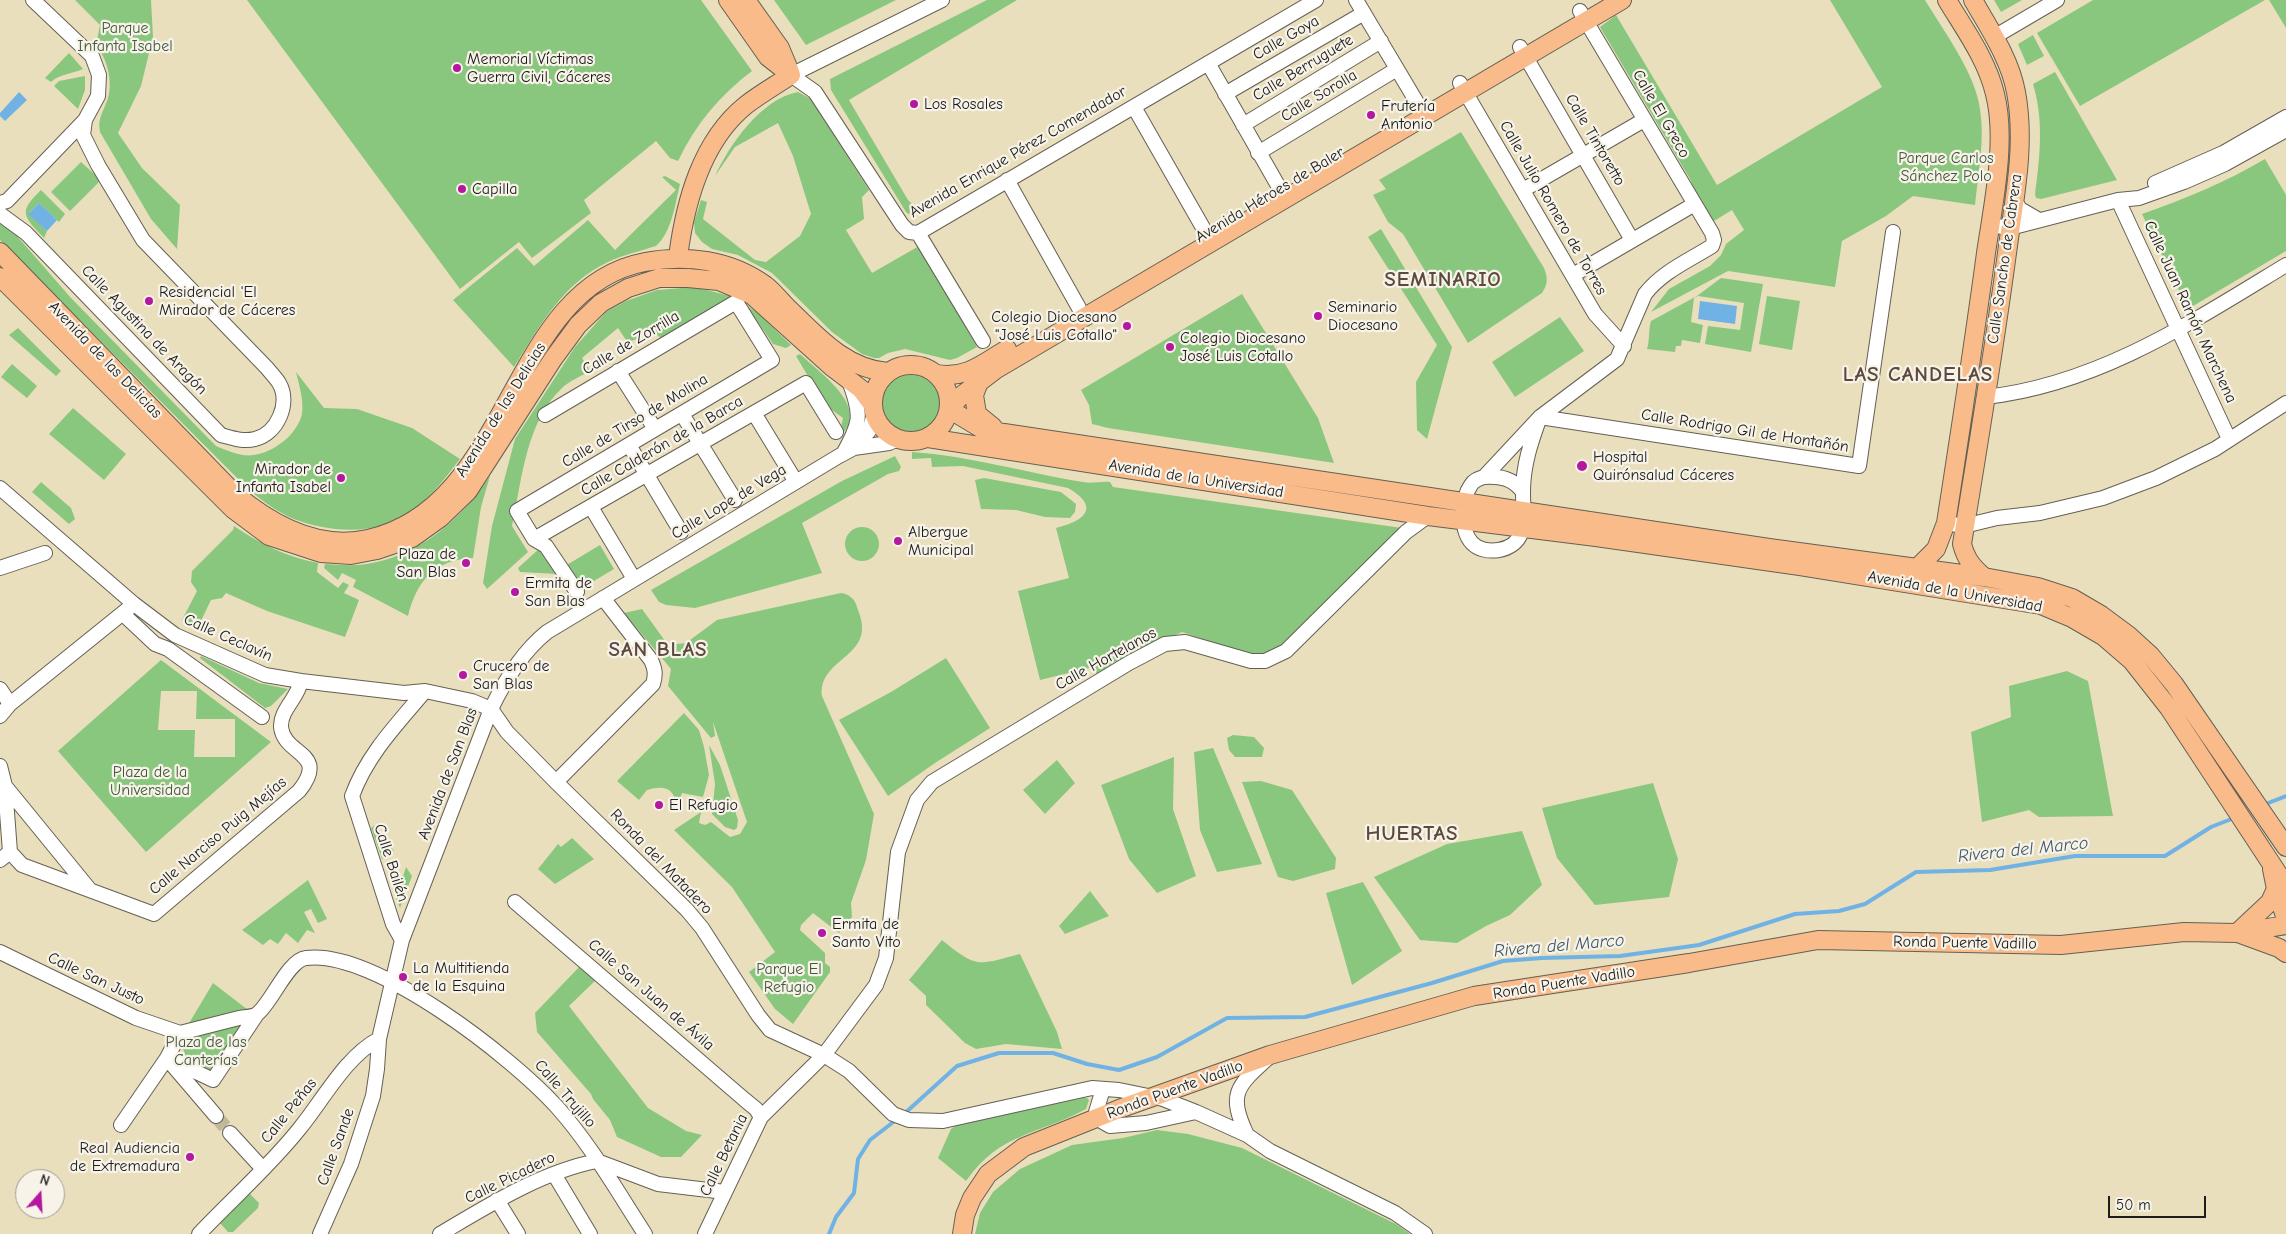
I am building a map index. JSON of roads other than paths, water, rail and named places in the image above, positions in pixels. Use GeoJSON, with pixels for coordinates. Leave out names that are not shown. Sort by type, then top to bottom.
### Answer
{"type":"FeatureCollection","features":[{"type":"Feature","properties":{"kind":"main road"},"geometry":{"type":"LineString","coordinates":[[728,0],[768,56],[791,75]]}},
{"type":"Feature","properties":{"kind":"main road"},"geometry":{"type":"LineString","coordinates":[[746,0],[780,48],[791,75]]}},
{"type":"Feature","properties":{"kind":"main road","name":"Avenida Héroes de Baler"},"geometry":{"type":"LineString","coordinates":[[1583,16],[1599,0]]}},
{"type":"Feature","properties":{"kind":"main road","name":"Avenida Héroes de Baler"},"geometry":{"type":"LineString","coordinates":[[936,374],[952,377],[964,374],[1280,189],[1524,55],[1583,16],[1622,0]]}},
{"type":"Feature","properties":{"kind":"main road","name":"Calle Sancho de Cabrera"},"geometry":{"type":"LineString","coordinates":[[1918,567],[1936,549],[1946,523],[2000,146],[1999,117],[1995,94],[1987,69],[1948,0]]}},
{"type":"Feature","properties":{"kind":"main road","name":"Calle Sancho de Cabrera"},"geometry":{"type":"LineString","coordinates":[[1973,0],[2009,66],[2016,90],[2021,123],[2020,148],[2007,253],[1962,544],[1966,557],[1973,568],[1984,576]]}},
{"type":"Feature","properties":{"kind":"main road"},"geometry":{"type":"LineString","coordinates":[[601,303],[628,280],[664,271],[678,257],[682,229],[692,190],[707,153],[724,128],[745,106],[791,75]]}},
{"type":"Feature","properties":{"kind":"main road","name":"Avenida Héroes de Baler"},"geometry":{"type":"LineString","coordinates":[[949,409],[961,396],[1004,365],[1422,111]]}},
{"type":"Feature","properties":{"kind":"main road","name":"Avenida de las Delicias"},"geometry":{"type":"LineString","coordinates":[[0,252],[235,494],[258,512],[285,528],[318,539],[354,542],[387,535],[416,521],[442,500],[459,480],[506,407],[543,341],[566,308],[586,289],[614,272],[643,262],[678,257],[699,259],[726,265],[749,275],[767,286],[810,329],[850,362],[871,371],[888,372]]}},
{"type":"Feature","properties":{"kind":"main road"},"geometry":{"type":"LineString","coordinates":[[678,257],[690,268],[721,273],[744,298]]}},
{"type":"Feature","properties":{"kind":"main road","name":"Avenida de las Delicias"},"geometry":{"type":"LineString","coordinates":[[0,277],[233,510],[269,536],[321,553],[351,554],[377,550],[412,538],[440,518],[468,492],[553,359],[578,325],[601,303],[628,288],[659,278],[719,281],[744,298],[861,389],[873,410]]}},
{"type":"Feature","properties":{"kind":"main road"},"geometry":{"type":"LineString","coordinates":[[918,366],[936,374],[947,390],[949,409],[942,426],[928,438],[916,442],[898,439],[882,428],[873,410],[877,387],[888,372],[898,367],[918,366]]}},
{"type":"Feature","properties":{"kind":"main road"},"geometry":{"type":"LineString","coordinates":[[979,382],[974,395],[977,414],[999,432]]}},
{"type":"Feature","properties":{"kind":"main road","name":"Avenida de la Universidad"},"geometry":{"type":"LineString","coordinates":[[949,409],[982,429],[1465,501],[1523,519],[2041,605],[2072,618],[2103,636],[2132,661],[2169,708],[2269,861],[2281,887]]}},
{"type":"Feature","properties":{"kind":"main road","name":"Avenida de la Universidad"},"geometry":{"type":"LineString","coordinates":[[928,438],[1428,516],[1464,520],[1523,519],[1918,567],[1984,576],[2038,587],[2072,598],[2101,615],[2128,635],[2151,656],[2174,684],[2285,846]]}},
{"type":"Feature","properties":{"kind":"main road"},"geometry":{"type":"LineString","coordinates":[[2281,887],[2286,919]]}},
{"type":"Feature","properties":{"kind":"main road"},"geometry":{"type":"LineString","coordinates":[[2237,933],[2270,902],[2281,887]]}},
{"type":"Feature","properties":{"kind":"main road","name":"Ronda Puente Vadillo"},"geometry":{"type":"LineString","coordinates":[[962,1234],[965,1215],[972,1198],[988,1174],[1024,1148],[1097,1110],[1153,1097],[1270,1055],[1474,996],[1689,964],[1799,942],[1818,940],[2061,945],[2184,932],[2237,933],[2286,925]]}},
{"type":"Feature","properties":{"kind":"main road","name":"Ronda Puente Vadillo"},"geometry":{"type":"LineString","coordinates":[[2237,933],[2279,948],[2286,953]]}},
{"type":"Feature","properties":{"kind":"street"},"geometry":{"type":"LineString","coordinates":[[0,204],[6,201],[85,120],[98,96],[99,75],[97,65],[92,56],[34,0]]}},
{"type":"Feature","properties":{"kind":"street"},"geometry":{"type":"LineString","coordinates":[[791,75],[942,0]]}},
{"type":"Feature","properties":{"kind":"street","name":"Avenida Enrique Pérez Comendador"},"geometry":{"type":"LineString","coordinates":[[791,75],[815,92],[902,225],[909,232],[918,233],[1316,0]]}},
{"type":"Feature","properties":{"kind":"street"},"geometry":{"type":"LineString","coordinates":[[1356,0],[1422,111]]}},
{"type":"Feature","properties":{"kind":"street"},"geometry":{"type":"LineString","coordinates":[[1994,37],[2057,0]]}},
{"type":"Feature","properties":{"kind":"street","name":"Calle Goya"},"geometry":{"type":"LineString","coordinates":[[1225,94],[1364,13]]}},
{"type":"Feature","properties":{"kind":"street","name":"Calle El Greco"},"geometry":{"type":"LineString","coordinates":[[1583,16],[1714,240],[1712,246],[1662,276],[1645,294],[1624,346]]}},
{"type":"Feature","properties":{"kind":"street","name":"Calle Berruguete"},"geometry":{"type":"LineString","coordinates":[[1242,125],[1381,41]]}},
{"type":"Feature","properties":{"kind":"street","name":"Calle Tintoretto"},"geometry":{"type":"LineString","coordinates":[[1524,55],[1632,240]]}},
{"type":"Feature","properties":{"kind":"street"},"geometry":{"type":"LineString","coordinates":[[1208,63],[1280,189]]}},
{"type":"Feature","properties":{"kind":"street","name":"Calle Sorolla"},"geometry":{"type":"LineString","coordinates":[[1258,153],[1397,69]]}},
{"type":"Feature","properties":{"kind":"street","name":"Calle Julio Romero de Torres"},"geometry":{"type":"LineString","coordinates":[[1463,88],[1574,275],[1595,314],[1624,346]]}},
{"type":"Feature","properties":{"kind":"street"},"geometry":{"type":"LineString","coordinates":[[1134,107],[1206,233]]}},
{"type":"Feature","properties":{"kind":"street"},"geometry":{"type":"LineString","coordinates":[[2118,200],[2137,190],[2223,154],[2286,117]]}},
{"type":"Feature","properties":{"kind":"street","name":"Calle Agustina de Aragón"},"geometry":{"type":"LineString","coordinates":[[0,214],[26,233],[220,435],[238,440],[256,439],[274,429],[283,407],[280,384],[267,368],[143,240],[87,144],[83,135],[85,120]]}},
{"type":"Feature","properties":{"kind":"street"},"geometry":{"type":"LineString","coordinates":[[1523,190],[1644,120]]}},
{"type":"Feature","properties":{"kind":"street"},"geometry":{"type":"LineString","coordinates":[[1990,225],[2010,228],[2118,200],[2139,198],[2184,182],[2225,164],[2286,130]]}},
{"type":"Feature","properties":{"kind":"street"},"geometry":{"type":"LineString","coordinates":[[1008,180],[1079,308]]}},
{"type":"Feature","properties":{"kind":"street"},"geometry":{"type":"LineString","coordinates":[[2014,200],[2020,209],[2036,221]]}},
{"type":"Feature","properties":{"kind":"street","name":"Calle Juan Ramón Marchena"},"geometry":{"type":"LineString","coordinates":[[2118,200],[2229,439]]}},
{"type":"Feature","properties":{"kind":"street"},"geometry":{"type":"LineString","coordinates":[[1574,275],[1693,205]]}},
{"type":"Feature","properties":{"kind":"street"},"geometry":{"type":"LineString","coordinates":[[2007,253],[2015,240],[2036,221]]}},
{"type":"Feature","properties":{"kind":"street","name":"Calle Rodrigo Gil de Hontañón"},"geometry":{"type":"LineString","coordinates":[[1540,417],[1859,466],[1893,232]]}},
{"type":"Feature","properties":{"kind":"street"},"geometry":{"type":"LineString","coordinates":[[918,233],[983,341]]}},
{"type":"Feature","properties":{"kind":"street"},"geometry":{"type":"LineString","coordinates":[[1985,397],[2016,394],[2108,365],[2179,330],[2286,265]]}},
{"type":"Feature","properties":{"kind":"street","name":"Calle de Tirso de Molina"},"geometry":{"type":"LineString","coordinates":[[534,539],[517,511],[772,360],[744,298]]}},
{"type":"Feature","properties":{"kind":"street","name":"Calle de Zorrilla"},"geometry":{"type":"LineString","coordinates":[[545,415],[744,298]]}},
{"type":"Feature","properties":{"kind":"street"},"geometry":{"type":"LineString","coordinates":[[1484,477],[1540,417],[1617,359],[1624,346]]}},
{"type":"Feature","properties":{"kind":"street"},"geometry":{"type":"LineString","coordinates":[[618,371],[655,429]]}},
{"type":"Feature","properties":{"kind":"street"},"geometry":{"type":"LineString","coordinates":[[849,451],[859,409],[850,381]]}},
{"type":"Feature","properties":{"kind":"street","name":"Calle Calderón de la Barca"},"geometry":{"type":"LineString","coordinates":[[534,539],[806,383],[836,432]]}},
{"type":"Feature","properties":{"kind":"street"},"geometry":{"type":"LineString","coordinates":[[1946,523],[1964,526],[1998,518],[2040,513],[2103,498],[2156,478],[2215,449],[2286,403]]}},
{"type":"Feature","properties":{"kind":"street","name":"Calle Lope de Vega"},"geometry":{"type":"LineString","coordinates":[[634,579],[849,451],[869,431],[873,410]]}},
{"type":"Feature","properties":{"kind":"street"},"geometry":{"type":"LineString","coordinates":[[754,413],[796,482]]}},
{"type":"Feature","properties":{"kind":"street"},"geometry":{"type":"LineString","coordinates":[[682,414],[735,500]]}},
{"type":"Feature","properties":{"kind":"street"},"geometry":{"type":"LineString","coordinates":[[1523,492],[1517,484],[1509,479],[1496,476],[1476,480],[1470,486],[1465,501],[1464,528],[1468,538],[1474,545],[1493,550],[1512,544],[1520,535],[1523,519],[1523,492],[1527,451],[1540,417]]}},
{"type":"Feature","properties":{"kind":"street","name":"Calle Lope de Vega"},"geometry":{"type":"LineString","coordinates":[[849,451],[898,439]]}},
{"type":"Feature","properties":{"kind":"street"},"geometry":{"type":"LineString","coordinates":[[629,445],[681,532]]}},
{"type":"Feature","properties":{"kind":"street","name":"Calle Ceclavín"},"geometry":{"type":"LineString","coordinates":[[0,488],[134,604],[175,635],[264,675],[404,693],[424,691],[472,701],[491,709]]}},
{"type":"Feature","properties":{"kind":"street"},"geometry":{"type":"LineString","coordinates":[[591,507],[634,579]]}},
{"type":"Feature","properties":{"kind":"street","name":"Calle Hortelanos"},"geometry":{"type":"LineString","coordinates":[[824,1055],[876,985],[886,958],[898,852],[917,800],[932,782],[1129,663],[1165,644],[1185,642],[1251,661],[1266,661],[1286,651],[1406,532],[1428,516]]}},
{"type":"Feature","properties":{"kind":"street"},"geometry":{"type":"LineString","coordinates":[[534,539],[546,546],[577,592]]}},
{"type":"Feature","properties":{"kind":"street"},"geometry":{"type":"LineString","coordinates":[[0,568],[45,552]]}},
{"type":"Feature","properties":{"kind":"street","name":"Avenida de San Blas"},"geometry":{"type":"LineString","coordinates":[[377,1069],[379,1039],[402,940],[491,709],[501,689],[524,654],[536,641],[547,632],[634,579]]}},
{"type":"Feature","properties":{"kind":"street"},"geometry":{"type":"LineString","coordinates":[[556,782],[653,684],[655,678],[656,670],[651,660],[603,598]]}},
{"type":"Feature","properties":{"kind":"street"},"geometry":{"type":"LineString","coordinates":[[0,716],[10,704],[134,604]]}},
{"type":"Feature","properties":{"kind":"street"},"geometry":{"type":"LineString","coordinates":[[123,614],[155,644],[168,649],[262,717]]}},
{"type":"Feature","properties":{"kind":"street"},"geometry":{"type":"LineString","coordinates":[[168,649],[175,635]]}},
{"type":"Feature","properties":{"kind":"street","name":"Calle Narciso Puig Mejías"},"geometry":{"type":"LineString","coordinates":[[91,891],[154,914],[299,790],[306,782],[310,766],[307,759],[284,736],[281,727],[282,717],[299,689],[300,681]]}},
{"type":"Feature","properties":{"kind":"street"},"geometry":{"type":"LineString","coordinates":[[0,689],[10,704]]}},
{"type":"Feature","properties":{"kind":"street","name":"Calle Bailén"},"geometry":{"type":"LineString","coordinates":[[402,940],[393,924],[352,796],[358,780],[377,748],[424,691]]}},
{"type":"Feature","properties":{"kind":"street","name":"Ronda del Matadero"},"geometry":{"type":"LineString","coordinates":[[491,709],[507,732],[687,910],[702,928],[758,1015],[770,1030],[824,1055]]}},
{"type":"Feature","properties":{"kind":"street"},"geometry":{"type":"LineString","coordinates":[[0,766],[5,786],[5,856],[22,865],[91,891]]}},
{"type":"Feature","properties":{"kind":"street"},"geometry":{"type":"LineString","coordinates":[[5,786],[91,891]]}},
{"type":"Feature","properties":{"kind":"street","name":"Calle San Juan de Ávila"},"geometry":{"type":"LineString","coordinates":[[515,902],[751,1104],[761,1117]]}},
{"type":"Feature","properties":{"kind":"street","name":"Calle San Justo"},"geometry":{"type":"LineString","coordinates":[[0,952],[136,1018],[180,1033]]}},
{"type":"Feature","properties":{"kind":"street"},"geometry":{"type":"LineString","coordinates":[[167,1058],[213,1080],[257,1014],[294,964],[304,958],[324,958],[352,965],[393,981]]}},
{"type":"Feature","properties":{"kind":"street","name":"Calle Trujillo"},"geometry":{"type":"LineString","coordinates":[[393,981],[446,1014],[524,1073],[566,1118],[645,1234]]}},
{"type":"Feature","properties":{"kind":"street"},"geometry":{"type":"LineString","coordinates":[[120,1125],[167,1058],[180,1033],[257,1014]]}},
{"type":"Feature","properties":{"kind":"street","name":"Calle Peñas"},"geometry":{"type":"LineString","coordinates":[[204,1230],[250,1185],[300,1128],[344,1068],[371,1043],[379,1039]]}},
{"type":"Feature","properties":{"kind":"street"},"geometry":{"type":"LineString","coordinates":[[824,1055],[849,1071],[893,1114],[909,1120],[943,1121],[1082,1090],[1103,1088],[1153,1097],[1196,1112],[1247,1135],[1270,1151],[1395,1213],[1425,1234]]}},
{"type":"Feature","properties":{"kind":"street","name":"Calle Betania"},"geometry":{"type":"LineString","coordinates":[[705,1234],[761,1117],[824,1055]]}},
{"type":"Feature","properties":{"kind":"street"},"geometry":{"type":"LineString","coordinates":[[1247,1135],[1237,1113],[1237,1097],[1244,1082],[1270,1055]]}},
{"type":"Feature","properties":{"kind":"street"},"geometry":{"type":"LineString","coordinates":[[167,1058],[216,1116]]}},
{"type":"Feature","properties":{"kind":"street","name":"Calle Sande"},"geometry":{"type":"LineString","coordinates":[[320,1234],[351,1164],[372,1096],[377,1069]]}},
{"type":"Feature","properties":{"kind":"street"},"geometry":{"type":"LineString","coordinates":[[1097,1110],[1103,1088]]}},
{"type":"Feature","properties":{"kind":"street"},"geometry":{"type":"LineString","coordinates":[[1082,1090],[1092,1094],[1097,1110],[1110,1126],[1146,1123],[1196,1112]]}},
{"type":"Feature","properties":{"kind":"street"},"geometry":{"type":"LineString","coordinates":[[1146,1123],[1157,1112],[1157,1106],[1153,1097]]}},
{"type":"Feature","properties":{"kind":"street"},"geometry":{"type":"LineString","coordinates":[[230,1133],[263,1169]]}},
{"type":"Feature","properties":{"kind":"street"},"geometry":{"type":"LineString","coordinates":[[597,1161],[658,1184],[725,1192]]}},
{"type":"Feature","properties":{"kind":"street","name":"Calle Picadero"},"geometry":{"type":"LineString","coordinates":[[440,1234],[498,1200],[554,1174],[577,1165],[597,1161]]}},
{"type":"Feature","properties":{"kind":"street"},"geometry":{"type":"LineString","coordinates":[[554,1174],[590,1234]]}},
{"type":"Feature","properties":{"kind":"street"},"geometry":{"type":"LineString","coordinates":[[498,1200],[518,1234]]}},
{"type":"Feature","properties":{"kind":"water"},"geometry":{"type":"Polygon","coordinates":[[[19,92],[27,100],[5,121],[0,116],[0,113],[19,92]]]}},
{"type":"Feature","properties":{"kind":"water"},"geometry":{"type":"Polygon","coordinates":[[[39,203],[57,220],[47,231],[28,214],[39,203]]]}},
{"type":"Feature","properties":{"kind":"water"},"geometry":{"type":"Polygon","coordinates":[[[1700,301],[1737,306],[1735,324],[1698,319],[1700,301]]]}},
{"type":"Feature","properties":{"kind":"waterway","name":"Rivera del Marco"},"geometry":{"type":"LineString","coordinates":[[2263,805],[2286,796]]}},
{"type":"Feature","properties":{"kind":"waterway","name":"Rivera del Marco"},"geometry":{"type":"LineString","coordinates":[[904,1114],[957,1066],[999,1053],[1053,1053],[1087,1064],[1119,1070],[1157,1057],[1227,1018],[1305,1017],[1432,983],[1503,961],[1620,956],[1699,945],[1795,914],[1839,911],[1865,904],[1916,872],[1990,870],[2075,856],[2165,856],[2211,827],[2234,818]]}},
{"type":"Feature","properties":{"kind":"waterway","name":"Rivera del Marco"},"geometry":{"type":"LineString","coordinates":[[829,1234],[836,1217],[854,1193],[858,1159],[870,1140],[896,1120]]}},
{"type":"Feature","properties":{"kind":"tunnel"},"geometry":{"type":"LineString","coordinates":[[216,1116],[230,1133]]}},
{"type":"Feature","properties":{"kind":"place","name":"Memorial Víctimas Guerra Civil, Cáceres"},"geometry":{"type":"Point","coordinates":[457,68]}},
{"type":"Feature","properties":{"kind":"place","name":"Los Rosales"},"geometry":{"type":"Point","coordinates":[914,104]}},
{"type":"Feature","properties":{"kind":"place","name":"Frutería Antonio"},"geometry":{"type":"Point","coordinates":[1371,115]}},
{"type":"Feature","properties":{"kind":"place","name":"Capilla"},"geometry":{"type":"Point","coordinates":[462,189]}},
{"type":"Feature","properties":{"kind":"place","name":"Residencial 'El Mirador de Cáceres"},"geometry":{"type":"Point","coordinates":[149,301]}},
{"type":"Feature","properties":{"kind":"place","name":"Seminario Diocesano"},"geometry":{"type":"Point","coordinates":[1318,316]}},
{"type":"Feature","properties":{"kind":"place","name":"Colegio Diocesano \"José Luis Cotallo\""},"geometry":{"type":"Point","coordinates":[1127,326]}},
{"type":"Feature","properties":{"kind":"place","name":"Colegio Diocesano José Luis Cotallo"},"geometry":{"type":"Point","coordinates":[1170,347]}},
{"type":"Feature","properties":{"kind":"place","name":"Hospital Quirónsalud Cáceres"},"geometry":{"type":"Point","coordinates":[1582,466]}},
{"type":"Feature","properties":{"kind":"place","name":"Mirador de Infanta Isabel"},"geometry":{"type":"Point","coordinates":[341,478]}},
{"type":"Feature","properties":{"kind":"place","name":"Albergue Municipal"},"geometry":{"type":"Point","coordinates":[898,541]}},
{"type":"Feature","properties":{"kind":"place","name":"Plaza de San Blas"},"geometry":{"type":"Point","coordinates":[466,563]}},
{"type":"Feature","properties":{"kind":"place","name":"Ermita de San Blas"},"geometry":{"type":"Point","coordinates":[515,592]}},
{"type":"Feature","properties":{"kind":"place","name":"Crucero de San Blas"},"geometry":{"type":"Point","coordinates":[463,675]}},
{"type":"Feature","properties":{"kind":"place","name":"El Refugio"},"geometry":{"type":"Point","coordinates":[659,805]}},
{"type":"Feature","properties":{"kind":"place","name":"Ermita de Santo Vito"},"geometry":{"type":"Point","coordinates":[822,933]}},
{"type":"Feature","properties":{"kind":"place","name":"La Multitienda de la Esquina"},"geometry":{"type":"Point","coordinates":[403,977]}},
{"type":"Feature","properties":{"kind":"place","name":"Real Audiencia de Extremadura"},"geometry":{"type":"Point","coordinates":[190,1157]}},
{"type":"Feature","properties":{"kind":"district","name":"SEMINARIO"},"geometry":{"type":"Point","coordinates":[1443,280]}},
{"type":"Feature","properties":{"kind":"district","name":"LAS CANDELAS"},"geometry":{"type":"Point","coordinates":[1918,375]}},
{"type":"Feature","properties":{"kind":"district","name":"SAN BLAS"},"geometry":{"type":"Point","coordinates":[658,650]}},
{"type":"Feature","properties":{"kind":"district","name":"HUERTAS"},"geometry":{"type":"Point","coordinates":[1412,834]}},
{"type":"Feature","properties":{"kind":"park label","name":"Parque Infanta Isabel"},"geometry":{"type":"Point","coordinates":[125,37]}},
{"type":"Feature","properties":{"kind":"park label","name":"Parque Carlos Sánchez Polo"},"geometry":{"type":"Point","coordinates":[1946,167]}},
{"type":"Feature","properties":{"kind":"park label","name":"Plaza de la Universidad"},"geometry":{"type":"Point","coordinates":[150,781]}},
{"type":"Feature","properties":{"kind":"park label","name":"Parque El Refugio"},"geometry":{"type":"Point","coordinates":[789,978]}},
{"type":"Feature","properties":{"kind":"park label","name":"Plaza de las Canterías"},"geometry":{"type":"Point","coordinates":[206,1051]}}]}
